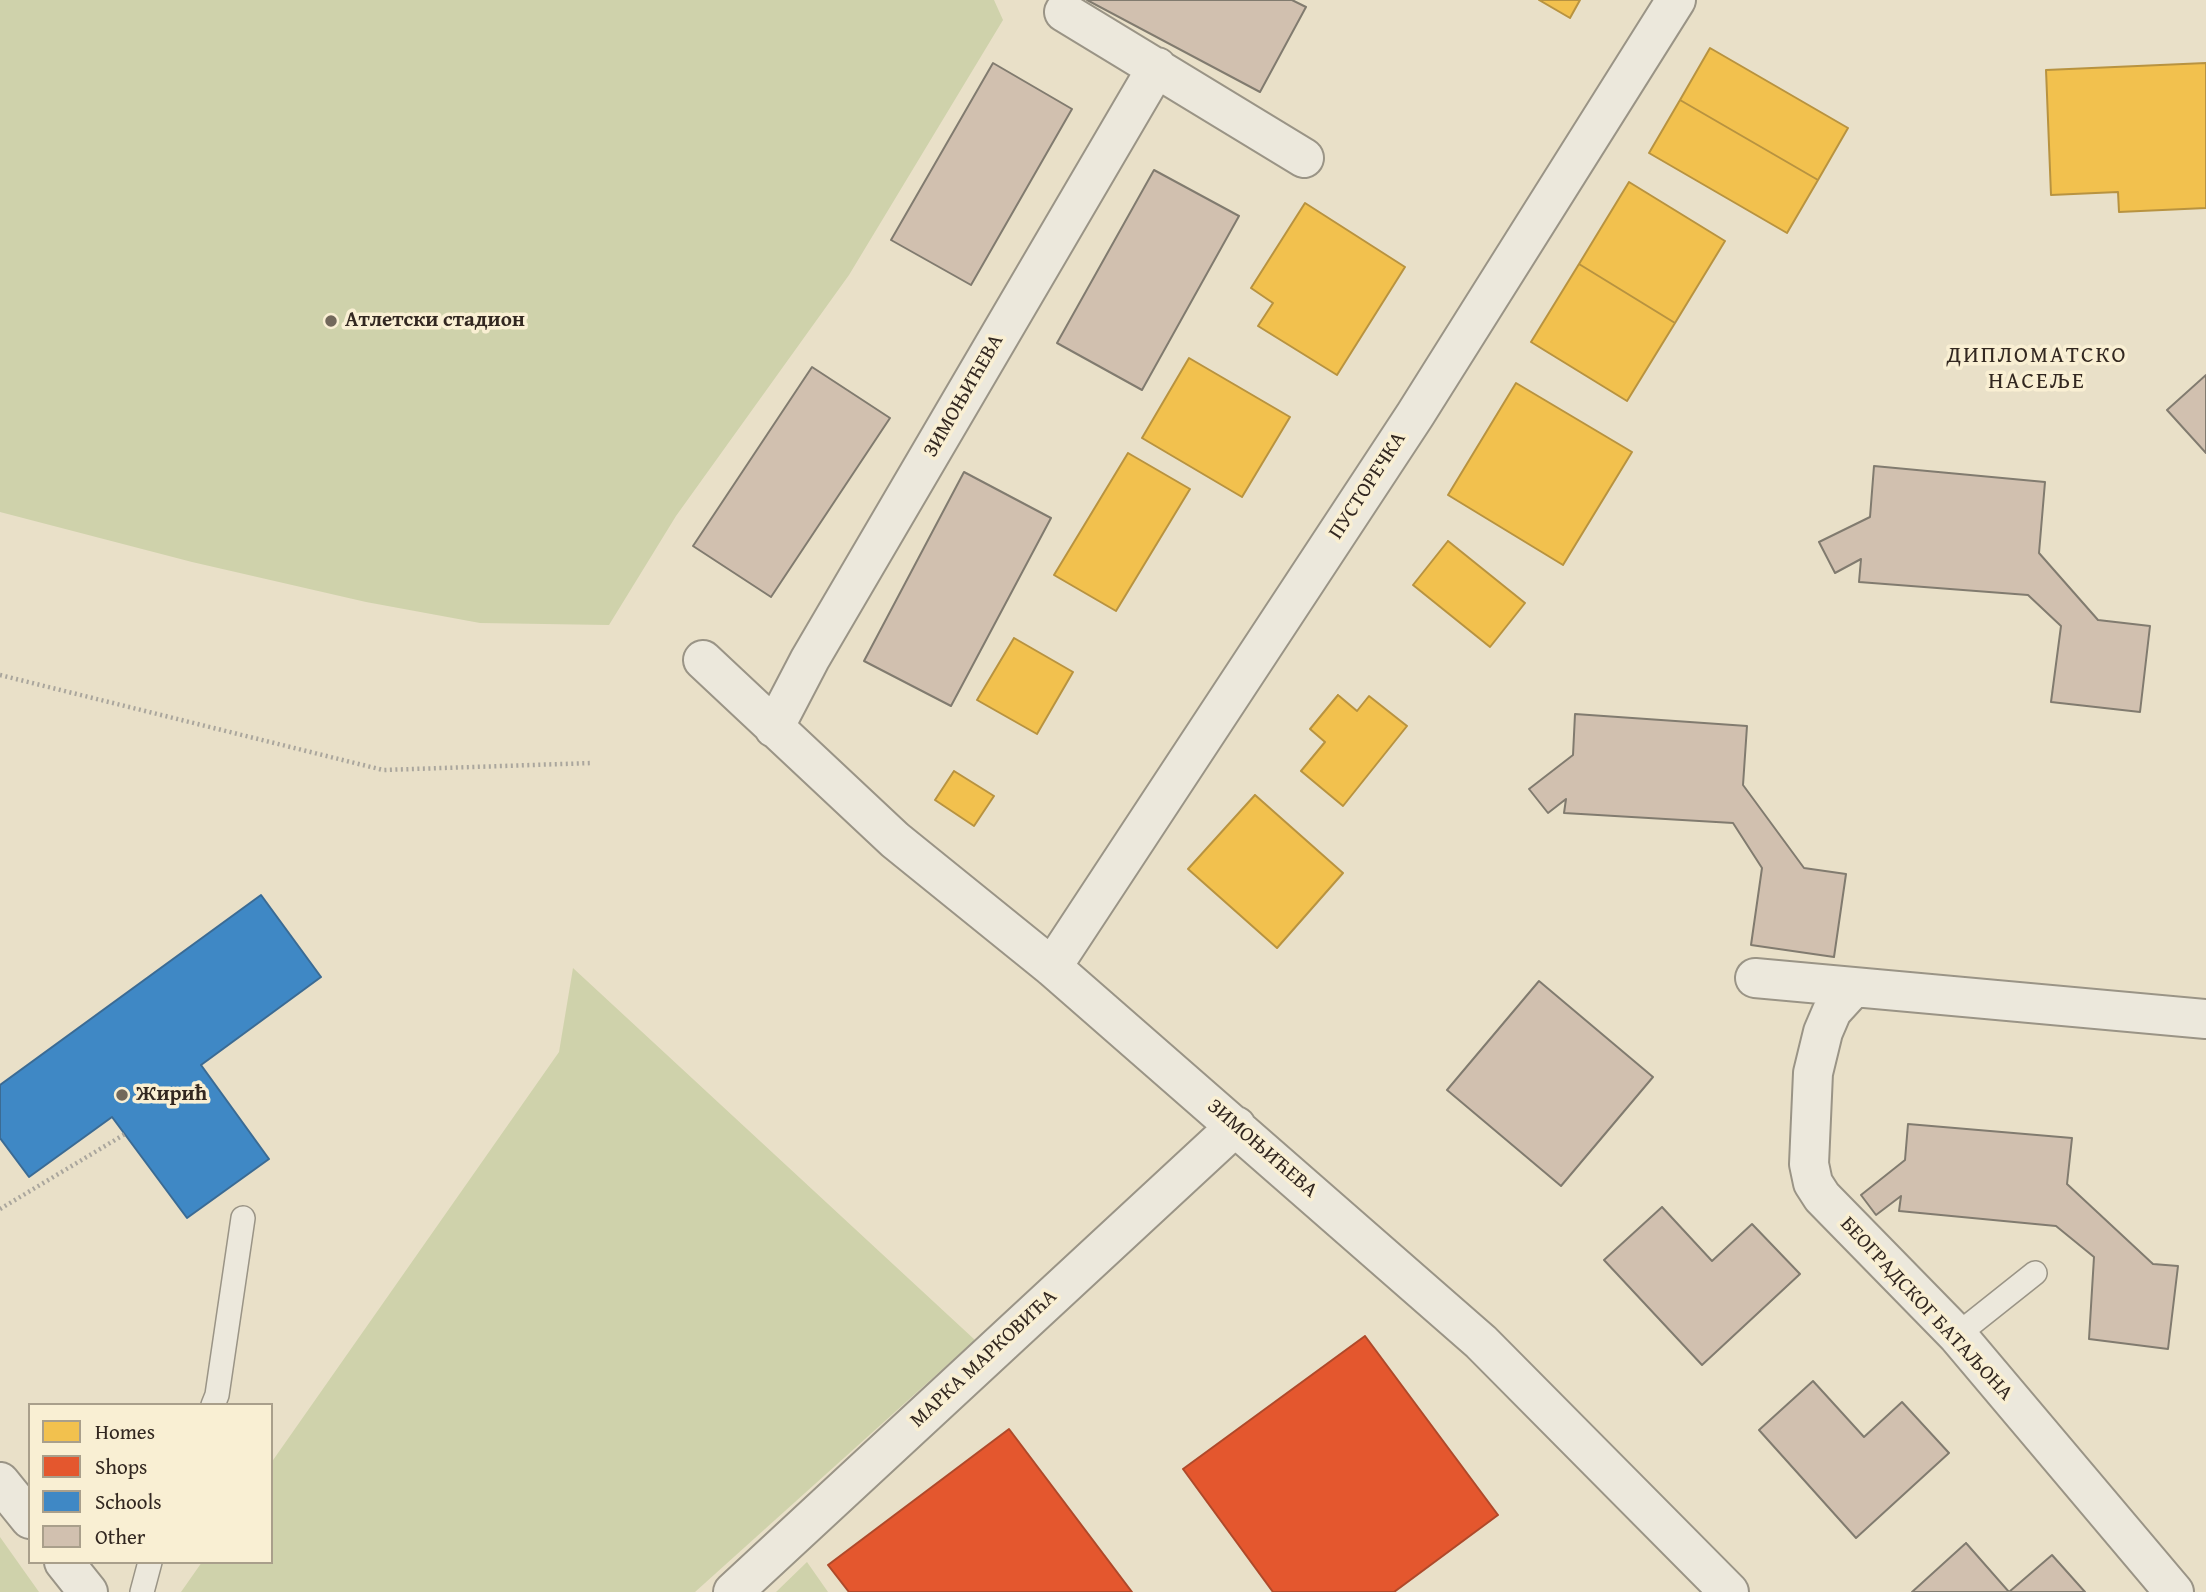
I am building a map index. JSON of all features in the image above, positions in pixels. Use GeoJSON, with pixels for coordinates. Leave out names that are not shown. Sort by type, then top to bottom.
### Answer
{"type":"FeatureCollection","features":[{"type":"Feature","properties":{"kind":"street","name":"ПУСТОРЕЧКА"},"geometry":{"type":"LineString","coordinates":[[1052,967],[1408,426],[1676,0]]}},
{"type":"Feature","properties":{"kind":"street"},"geometry":{"type":"LineString","coordinates":[[1064,12],[1304,158]]}},
{"type":"Feature","properties":{"kind":"street","name":"ЗИМОЊИЋЕВА"},"geometry":{"type":"LineString","coordinates":[[774,728],[810,659],[1157,67]]}},
{"type":"Feature","properties":{"kind":"street","name":"ЗИМОЊИЋЕВА"},"geometry":{"type":"LineString","coordinates":[[703,660],[895,840],[1052,967],[1481,1342],[1729,1592]]}},
{"type":"Feature","properties":{"kind":"street"},"geometry":{"type":"LineString","coordinates":[[1755,978],[2206,1020]]}},
{"type":"Feature","properties":{"kind":"street","name":"БЕОГРАДСКОГ БАТАЉОНА"},"geometry":{"type":"LineString","coordinates":[[1853,988],[1832,1011],[1823,1032],[1813,1073],[1809,1164],[1813,1183],[1822,1197],[1956,1335],[2174,1592]]}},
{"type":"Feature","properties":{"kind":"street","name":"МАРКА МАРКОВИЋА"},"geometry":{"type":"LineString","coordinates":[[733,1592],[1236,1126]]}},
{"type":"Feature","properties":{"kind":"street"},"geometry":{"type":"LineString","coordinates":[[0,1482],[28,1517]]}},
{"type":"Feature","properties":{"kind":"street"},"geometry":{"type":"LineString","coordinates":[[66,1564],[88,1592]]}},
{"type":"Feature","properties":{"kind":"lane"},"geometry":{"type":"LineString","coordinates":[[214,1403],[243,1218]]}},
{"type":"Feature","properties":{"kind":"lane"},"geometry":{"type":"LineString","coordinates":[[1956,1335],[2035,1273]]}},
{"type":"Feature","properties":{"kind":"lane"},"geometry":{"type":"LineString","coordinates":[[142,1592],[149,1564]]}},
{"type":"Feature","properties":{"kind":"path"},"geometry":{"type":"LineString","coordinates":[[0,675],[383,770],[592,764]]}},
{"type":"Feature","properties":{"kind":"path"},"geometry":{"type":"LineString","coordinates":[[0,1209],[125,1134]]}},
{"type":"Feature","properties":{"kind":"green space","name":"Атлетски стадион"},"geometry":{"type":"Polygon","coordinates":[[[0,0],[994,0],[1003,20],[849,275],[676,516],[609,625],[480,623],[366,602],[192,562],[0,512],[0,0]]]}},
{"type":"Feature","properties":{"kind":"green space"},"geometry":{"type":"Polygon","coordinates":[[[573,968],[975,1340],[695,1592],[181,1592],[201,1564],[273,1564],[273,1460],[559,1052],[573,968]]]}},
{"type":"Feature","properties":{"kind":"green space"},"geometry":{"type":"Polygon","coordinates":[[[0,1537],[39,1592],[0,1592],[0,1537]]]}},
{"type":"Feature","properties":{"kind":"green space"},"geometry":{"type":"Polygon","coordinates":[[[807,1562],[828,1592],[776,1592],[807,1562]]]}},
{"type":"Feature","properties":{"kind":"building: Homes"},"geometry":{"type":"Polygon","coordinates":[[[1539,0],[1580,0],[1570,18],[1539,0]]]}},
{"type":"Feature","properties":{"kind":"building: Homes"},"geometry":{"type":"Polygon","coordinates":[[[1710,48],[1848,128],[1818,180],[1680,100],[1710,48]]]}},
{"type":"Feature","properties":{"kind":"building: Homes"},"geometry":{"type":"Polygon","coordinates":[[[2206,63],[2206,208],[2119,212],[2118,192],[2051,195],[2046,70],[2206,63]]]}},
{"type":"Feature","properties":{"kind":"building: Homes"},"geometry":{"type":"Polygon","coordinates":[[[1680,100],[1818,180],[1787,233],[1649,153],[1680,100]]]}},
{"type":"Feature","properties":{"kind":"building: Homes"},"geometry":{"type":"Polygon","coordinates":[[[1629,182],[1725,241],[1675,323],[1579,264],[1629,182]]]}},
{"type":"Feature","properties":{"kind":"building: Homes"},"geometry":{"type":"Polygon","coordinates":[[[1305,203],[1405,267],[1337,375],[1258,326],[1273,303],[1251,288],[1305,203]]]}},
{"type":"Feature","properties":{"kind":"building: Homes"},"geometry":{"type":"Polygon","coordinates":[[[1579,264],[1675,323],[1627,401],[1531,342],[1579,264]]]}},
{"type":"Feature","properties":{"kind":"building: Homes"},"geometry":{"type":"Polygon","coordinates":[[[1189,358],[1290,417],[1242,497],[1142,438],[1189,358]]]}},
{"type":"Feature","properties":{"kind":"building: Homes"},"geometry":{"type":"Polygon","coordinates":[[[1516,383],[1632,452],[1563,565],[1448,495],[1516,383]]]}},
{"type":"Feature","properties":{"kind":"building: Homes"},"geometry":{"type":"Polygon","coordinates":[[[1128,453],[1190,489],[1116,611],[1054,575],[1128,453]]]}},
{"type":"Feature","properties":{"kind":"building: Homes"},"geometry":{"type":"Polygon","coordinates":[[[1448,541],[1525,603],[1490,647],[1413,585],[1448,541]]]}},
{"type":"Feature","properties":{"kind":"building: Homes"},"geometry":{"type":"Polygon","coordinates":[[[1014,638],[1073,672],[1037,734],[977,700],[1014,638]]]}},
{"type":"Feature","properties":{"kind":"building: Homes"},"geometry":{"type":"Polygon","coordinates":[[[1338,695],[1357,711],[1369,696],[1407,726],[1343,806],[1301,771],[1325,742],[1310,729],[1338,695]]]}},
{"type":"Feature","properties":{"kind":"building: Homes"},"geometry":{"type":"Polygon","coordinates":[[[954,771],[994,796],[974,826],[935,800],[954,771]]]}},
{"type":"Feature","properties":{"kind":"building: Homes"},"geometry":{"type":"Polygon","coordinates":[[[1255,795],[1343,873],[1277,948],[1188,869],[1255,795]]]}},
{"type":"Feature","properties":{"kind":"building: Shops"},"geometry":{"type":"Polygon","coordinates":[[[1365,1336],[1498,1515],[1394,1592],[1273,1592],[1183,1469],[1365,1336]]]}},
{"type":"Feature","properties":{"kind":"building: Shops"},"geometry":{"type":"Polygon","coordinates":[[[1009,1429],[1132,1592],[849,1592],[828,1565],[1009,1429]]]}},
{"type":"Feature","properties":{"kind":"building: Schools"},"geometry":{"type":"Polygon","coordinates":[[[261,895],[321,977],[201,1065],[269,1159],[187,1218],[112,1117],[29,1177],[0,1138],[0,1085],[261,895]]]}},
{"type":"Feature","properties":{"kind":"building: Other"},"geometry":{"type":"Polygon","coordinates":[[[1087,0],[1292,0],[1306,7],[1260,92],[1087,0]]]}},
{"type":"Feature","properties":{"kind":"building: Other"},"geometry":{"type":"Polygon","coordinates":[[[993,63],[1072,109],[971,285],[891,240],[993,63]]]}},
{"type":"Feature","properties":{"kind":"building: Other"},"geometry":{"type":"Polygon","coordinates":[[[1154,170],[1239,216],[1142,390],[1057,343],[1154,170]]]}},
{"type":"Feature","properties":{"kind":"building: Other"},"geometry":{"type":"Polygon","coordinates":[[[812,367],[890,418],[771,597],[693,546],[812,367]]]}},
{"type":"Feature","properties":{"kind":"building: Other"},"geometry":{"type":"Polygon","coordinates":[[[2206,375],[2206,453],[2167,410],[2206,375]]]}},
{"type":"Feature","properties":{"kind":"building: Other"},"geometry":{"type":"Polygon","coordinates":[[[1874,466],[2045,482],[2039,553],[2098,620],[2150,626],[2140,712],[2051,702],[2061,626],[2028,595],[1859,582],[1861,559],[1835,573],[1819,542],[1870,517],[1874,466]]]}},
{"type":"Feature","properties":{"kind":"building: Other"},"geometry":{"type":"Polygon","coordinates":[[[964,472],[1051,518],[951,706],[864,661],[964,472]]]}},
{"type":"Feature","properties":{"kind":"building: Other"},"geometry":{"type":"Polygon","coordinates":[[[1575,714],[1747,726],[1743,785],[1804,868],[1846,874],[1834,957],[1751,945],[1762,868],[1733,823],[1564,813],[1566,799],[1548,813],[1529,789],[1573,755],[1575,714]]]}},
{"type":"Feature","properties":{"kind":"building: Other"},"geometry":{"type":"Polygon","coordinates":[[[1539,981],[1653,1077],[1561,1186],[1447,1090],[1539,981]]]}},
{"type":"Feature","properties":{"kind":"building: Other"},"geometry":{"type":"Polygon","coordinates":[[[1908,1124],[2072,1138],[2067,1184],[2153,1264],[2178,1266],[2168,1349],[2089,1339],[2094,1257],[2056,1226],[1899,1211],[1901,1196],[1876,1215],[1861,1195],[1905,1160],[1908,1124]]]}},
{"type":"Feature","properties":{"kind":"building: Other"},"geometry":{"type":"Polygon","coordinates":[[[1662,1207],[1712,1261],[1752,1224],[1800,1274],[1702,1365],[1604,1260],[1662,1207]]]}},
{"type":"Feature","properties":{"kind":"building: Other"},"geometry":{"type":"Polygon","coordinates":[[[1813,1381],[1864,1437],[1902,1402],[1949,1453],[1856,1538],[1759,1430],[1813,1381]]]}},
{"type":"Feature","properties":{"kind":"building: Other"},"geometry":{"type":"Polygon","coordinates":[[[1966,1543],[2009,1592],[1912,1592],[1966,1543]]]}},
{"type":"Feature","properties":{"kind":"building: Other"},"geometry":{"type":"Polygon","coordinates":[[[2052,1555],[2085,1592],[2009,1592],[2052,1555]]]}},
{"type":"Feature","properties":{"kind":"place","name":"Атлетски стадион"},"geometry":{"type":"Point","coordinates":[331,321]}},
{"type":"Feature","properties":{"kind":"place","name":"Жирић"},"geometry":{"type":"Point","coordinates":[122,1095]}},
{"type":"Feature","properties":{"kind":"district","name":"ДИПЛОМАТСКО НАСЕЉЕ"},"geometry":{"type":"Point","coordinates":[2037,369]}}]}
